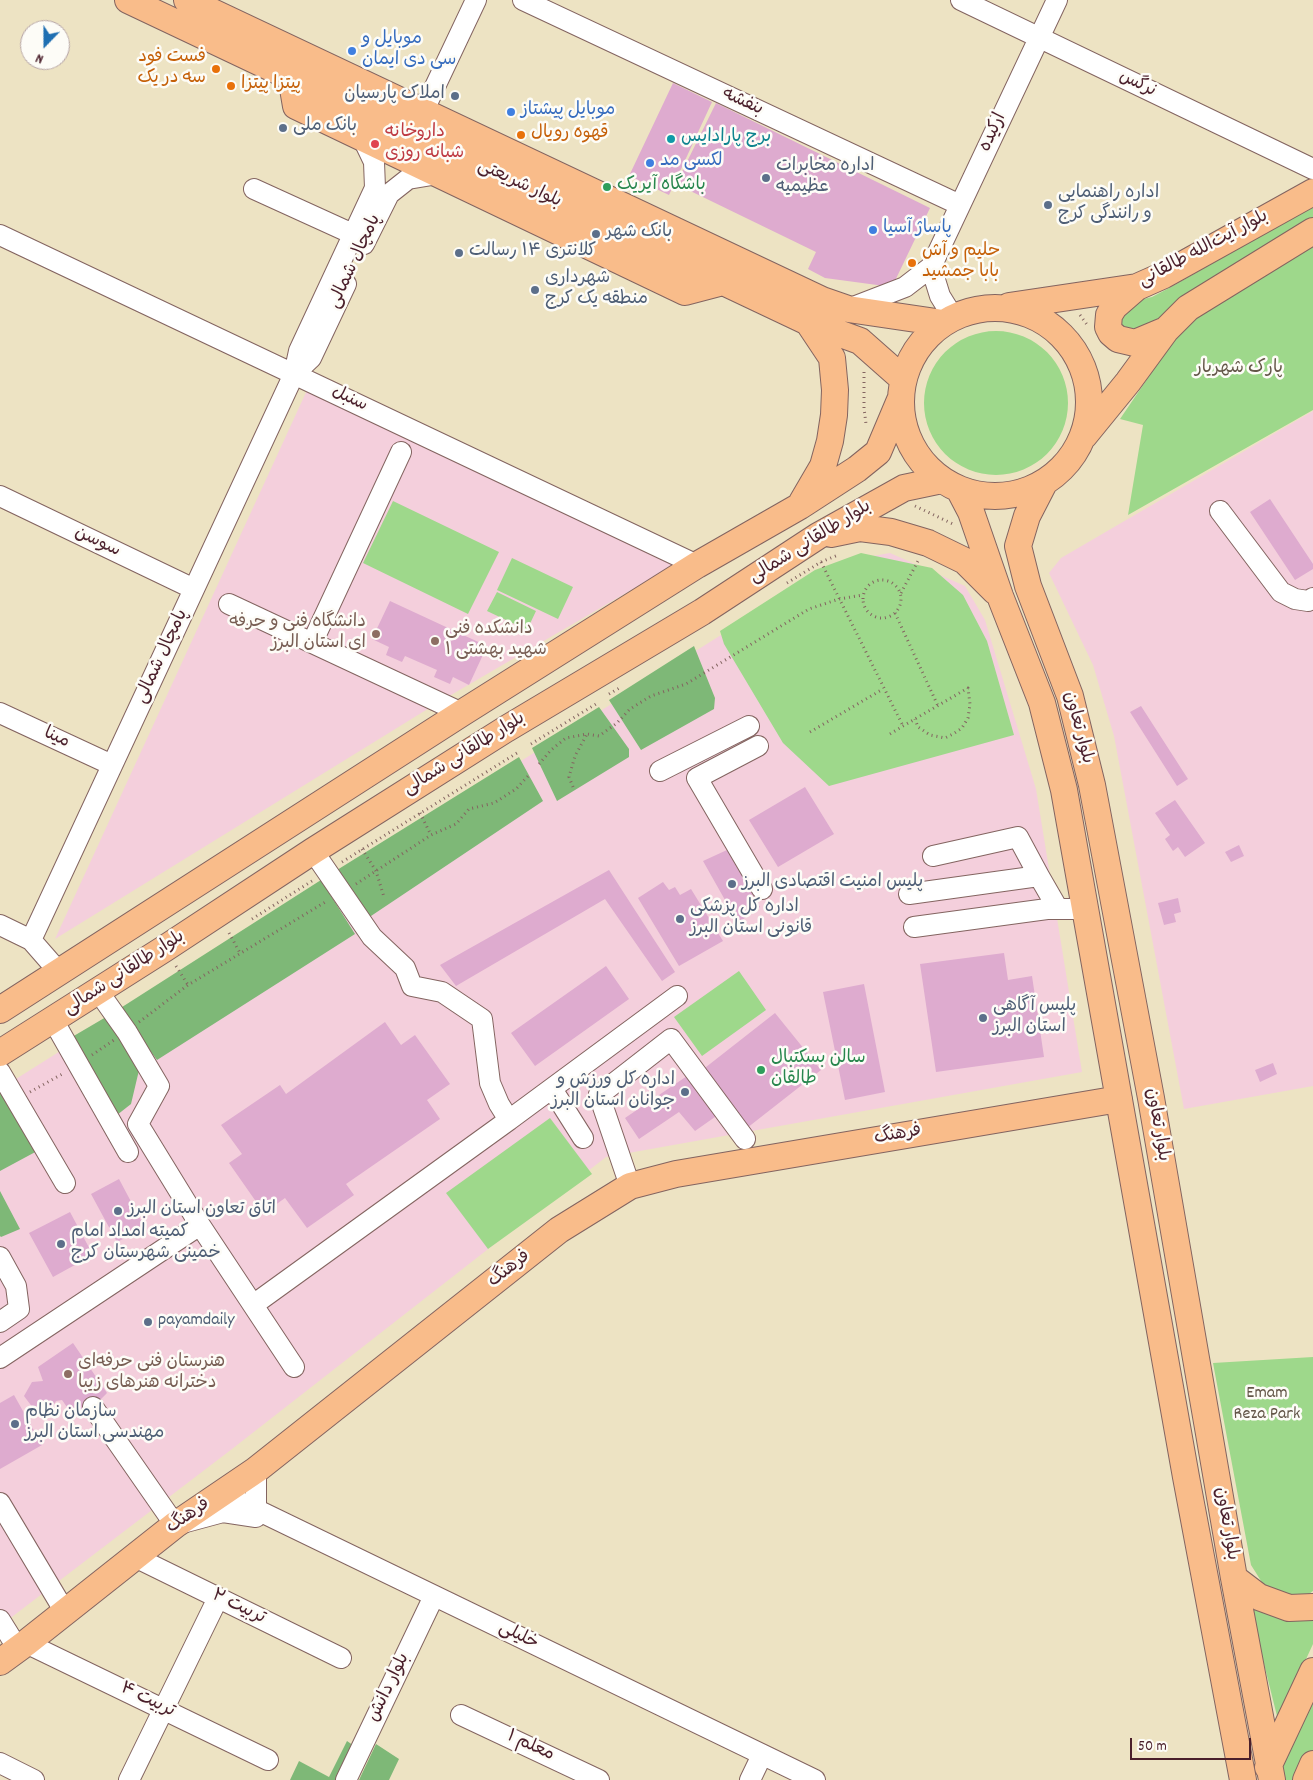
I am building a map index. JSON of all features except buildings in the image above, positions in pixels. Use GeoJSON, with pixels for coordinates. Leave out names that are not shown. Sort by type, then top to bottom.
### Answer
{"type":"FeatureCollection","features":[{"type":"Feature","properties":{"kind":"main road","name":"بلوار شریعتی"},"geometry":{"type":"LineString","coordinates":[[128,0],[808,322],[860,341],[902,390]]}},
{"type":"Feature","properties":{"kind":"main road","name":"بلوار شریعتی"},"geometry":{"type":"LineString","coordinates":[[187,0],[822,300],[859,310],[948,320]]}},
{"type":"Feature","properties":{"kind":"main road"},"geometry":{"type":"LineString","coordinates":[[291,77],[296,106],[685,292],[723,282]]}},
{"type":"Feature","properties":{"kind":"main road","name":"بلوار آیت‌الله طالقانی"},"geometry":{"type":"LineString","coordinates":[[1000,307],[1137,287],[1164,276],[1313,192]]}},
{"type":"Feature","properties":{"kind":"main road","name":"بلوار آیت‌الله طالقانی"},"geometry":{"type":"LineString","coordinates":[[1082,439],[1128,382],[1166,330],[1188,308],[1313,231]]}},
{"type":"Feature","properties":{"kind":"main road"},"geometry":{"type":"LineString","coordinates":[[1137,287],[1114,306],[1108,315],[1110,333],[1118,339],[1135,343],[1166,330]]}},
{"type":"Feature","properties":{"kind":"main road"},"geometry":{"type":"LineString","coordinates":[[902,390],[902,419],[911,445],[928,468],[950,484],[980,495],[1002,496],[1024,492],[1044,483],[1060,471],[1073,456],[1082,439],[1089,414],[1089,388],[1082,363],[1068,341],[1049,324],[1026,312],[1000,307],[976,309],[948,320]]}},
{"type":"Feature","properties":{"kind":"main road"},"geometry":{"type":"LineString","coordinates":[[859,310],[876,321],[874,332],[868,339],[860,341]]}},
{"type":"Feature","properties":{"kind":"main road","name":"بلوار طالقانی شمالی"},"geometry":{"type":"LineString","coordinates":[[0,1010],[462,713],[697,565],[800,506],[849,474],[878,452],[902,390],[911,357],[925,338],[948,320]]}},
{"type":"Feature","properties":{"kind":"main road"},"geometry":{"type":"LineString","coordinates":[[800,506],[823,466],[830,441],[834,415],[835,390],[832,358],[808,322]]}},
{"type":"Feature","properties":{"kind":"main road"},"geometry":{"type":"LineString","coordinates":[[849,474],[869,474],[876,482],[877,490],[871,506]]}},
{"type":"Feature","properties":{"kind":"main road"},"geometry":{"type":"LineString","coordinates":[[1018,546],[1027,516],[1044,483]]}},
{"type":"Feature","properties":{"kind":"main road","name":"بلوار طالقانی شمالی"},"geometry":{"type":"LineString","coordinates":[[0,1052],[53,1020],[313,851],[506,729],[702,612],[818,536],[904,488],[950,484]]}},
{"type":"Feature","properties":{"kind":"main road","name":"بلوار تعاون"},"geometry":{"type":"LineString","coordinates":[[950,484],[971,512],[1000,596],[1042,703],[1064,790],[1180,1443],[1243,1780]]}},
{"type":"Feature","properties":{"kind":"main road"},"geometry":{"type":"LineString","coordinates":[[818,536],[860,528],[891,532],[928,543],[965,560],[1000,596]]}},
{"type":"Feature","properties":{"kind":"main road"},"geometry":{"type":"LineString","coordinates":[[986,556],[988,544],[996,538],[1012,539],[1018,546]]}},
{"type":"Feature","properties":{"kind":"main road","name":"بلوار تعاون"},"geometry":{"type":"LineString","coordinates":[[1018,546],[1028,586],[1070,696],[1092,785],[1153,1108],[1267,1775]]}},
{"type":"Feature","properties":{"kind":"main road","name":"فرهنگ"},"geometry":{"type":"LineString","coordinates":[[15,1651],[175,1525],[256,1470],[559,1230],[630,1186],[676,1174],[1119,1099]]}},
{"type":"Feature","properties":{"kind":"main road"},"geometry":{"type":"LineString","coordinates":[[1180,1443],[1210,1438]]}},
{"type":"Feature","properties":{"kind":"main road"},"geometry":{"type":"LineString","coordinates":[[1234,1578],[1259,1598],[1289,1608],[1313,1607]]}},
{"type":"Feature","properties":{"kind":"main road"},"geometry":{"type":"LineString","coordinates":[[1267,1775],[1313,1672]]}},
{"type":"Feature","properties":{"kind":"main road"},"geometry":{"type":"LineString","coordinates":[[1306,1780],[1313,1764]]}},
{"type":"Feature","properties":{"kind":"street"},"geometry":{"type":"LineString","coordinates":[[423,112],[476,0]]}},
{"type":"Feature","properties":{"kind":"street","name":"بنفشه"},"geometry":{"type":"LineString","coordinates":[[523,0],[960,205]]}},
{"type":"Feature","properties":{"kind":"street","name":"نرگس"},"geometry":{"type":"LineString","coordinates":[[961,0],[1313,169]]}},
{"type":"Feature","properties":{"kind":"street","name":"ارکیده"},"geometry":{"type":"LineString","coordinates":[[859,310],[905,286],[931,267],[1058,0]]}},
{"type":"Feature","properties":{"kind":"street","name":"پامچال شمالی"},"geometry":{"type":"LineString","coordinates":[[31,940],[294,374],[311,358],[360,237],[375,188],[374,162],[362,137]]}},
{"type":"Feature","properties":{"kind":"street","name":"پامچال شمالی"},"geometry":{"type":"LineString","coordinates":[[360,237],[389,194],[408,179],[438,174]]}},
{"type":"Feature","properties":{"kind":"street"},"geometry":{"type":"LineString","coordinates":[[254,189],[360,237]]}},
{"type":"Feature","properties":{"kind":"street","name":"سنبل"},"geometry":{"type":"LineString","coordinates":[[0,235],[697,565]]}},
{"type":"Feature","properties":{"kind":"street"},"geometry":{"type":"LineString","coordinates":[[931,267],[948,320]]}},
{"type":"Feature","properties":{"kind":"street"},"geometry":{"type":"LineString","coordinates":[[312,643],[401,452]]}},
{"type":"Feature","properties":{"kind":"street","name":"سوسن"},"geometry":{"type":"LineString","coordinates":[[0,496],[194,589]]}},
{"type":"Feature","properties":{"kind":"street"},"geometry":{"type":"LineString","coordinates":[[1220,511],[1281,592],[1295,599],[1308,601],[1313,598]]}},
{"type":"Feature","properties":{"kind":"street"},"geometry":{"type":"LineString","coordinates":[[229,604],[462,713]]}},
{"type":"Feature","properties":{"kind":"street","name":"مینا"},"geometry":{"type":"LineString","coordinates":[[0,713],[112,766]]}},
{"type":"Feature","properties":{"kind":"street"},"geometry":{"type":"LineString","coordinates":[[660,770],[749,726]]}},
{"type":"Feature","properties":{"kind":"street"},"geometry":{"type":"LineString","coordinates":[[758,746],[697,778],[762,890]]}},
{"type":"Feature","properties":{"kind":"street"},"geometry":{"type":"LineString","coordinates":[[933,856],[1018,837],[1058,909]]}},
{"type":"Feature","properties":{"kind":"street"},"geometry":{"type":"LineString","coordinates":[[313,851],[372,937],[404,968],[412,986],[442,992],[482,1019],[490,1083],[510,1120]]}},
{"type":"Feature","properties":{"kind":"street"},"geometry":{"type":"LineString","coordinates":[[909,894],[1039,876]]}},
{"type":"Feature","properties":{"kind":"street"},"geometry":{"type":"LineString","coordinates":[[914,927],[1047,908],[1085,909]]}},
{"type":"Feature","properties":{"kind":"street"},"geometry":{"type":"LineString","coordinates":[[0,925],[31,940],[59,972]]}},
{"type":"Feature","properties":{"kind":"street"},"geometry":{"type":"LineString","coordinates":[[98,991],[159,1086],[138,1124],[200,1225],[294,1367]]}},
{"type":"Feature","properties":{"kind":"street"},"geometry":{"type":"LineString","coordinates":[[252,1305],[510,1120],[677,996]]}},
{"type":"Feature","properties":{"kind":"street"},"geometry":{"type":"LineString","coordinates":[[53,1020],[128,1152]]}},
{"type":"Feature","properties":{"kind":"street"},"geometry":{"type":"LineString","coordinates":[[630,1186],[599,1094],[671,1039],[745,1139]]}},
{"type":"Feature","properties":{"kind":"street"},"geometry":{"type":"LineString","coordinates":[[0,1072],[65,1183]]}},
{"type":"Feature","properties":{"kind":"street"},"geometry":{"type":"LineString","coordinates":[[552,1089],[583,1138]]}},
{"type":"Feature","properties":{"kind":"street"},"geometry":{"type":"LineString","coordinates":[[0,1358],[200,1225]]}},
{"type":"Feature","properties":{"kind":"street"},"geometry":{"type":"LineString","coordinates":[[0,1257],[16,1286],[19,1309],[0,1322]]}},
{"type":"Feature","properties":{"kind":"street"},"geometry":{"type":"LineString","coordinates":[[93,1407],[175,1525],[223,1512],[249,1515],[294,1528]]}},
{"type":"Feature","properties":{"kind":"street"},"geometry":{"type":"LineString","coordinates":[[256,1470],[256,1510]]}},
{"type":"Feature","properties":{"kind":"street","name":"خلیلی"},"geometry":{"type":"LineString","coordinates":[[222,1493],[762,1754],[781,1773],[815,1780]]}},
{"type":"Feature","properties":{"kind":"street"},"geometry":{"type":"LineString","coordinates":[[0,1503],[65,1612]]}},
{"type":"Feature","properties":{"kind":"street","name":"تربیت ۲"},"geometry":{"type":"LineString","coordinates":[[135,1557],[342,1658]]}},
{"type":"Feature","properties":{"kind":"street","name":"بلوار دانش"},"geometry":{"type":"LineString","coordinates":[[346,1780],[434,1596]]}},
{"type":"Feature","properties":{"kind":"street"},"geometry":{"type":"LineString","coordinates":[[130,1780],[218,1598]]}},
{"type":"Feature","properties":{"kind":"street"},"geometry":{"type":"LineString","coordinates":[[0,1620],[15,1651]]}},
{"type":"Feature","properties":{"kind":"street","name":"تربیت ۴"},"geometry":{"type":"LineString","coordinates":[[15,1651],[164,1710],[268,1760]]}},
{"type":"Feature","properties":{"kind":"street","name":"معلم ۱"},"geometry":{"type":"LineString","coordinates":[[461,1715],[599,1780]]}},
{"type":"Feature","properties":{"kind":"street"},"geometry":{"type":"LineString","coordinates":[[750,1780],[762,1754]]}},
{"type":"Feature","properties":{"kind":"street"},"geometry":{"type":"LineString","coordinates":[[0,1763],[34,1780]]}},
{"type":"Feature","properties":{"kind":"path"},"geometry":{"type":"LineString","coordinates":[[864,366],[864,408],[867,426]]}},
{"type":"Feature","properties":{"kind":"path"},"geometry":{"type":"LineString","coordinates":[[911,504],[960,527]]}},
{"type":"Feature","properties":{"kind":"path"},"geometry":{"type":"LineString","coordinates":[[781,587],[821,562],[840,554]]}},
{"type":"Feature","properties":{"kind":"path"},"geometry":{"type":"LineString","coordinates":[[901,594],[895,584],[884,579],[873,582],[868,585],[863,595],[864,607],[872,616],[884,618],[895,614],[901,604],[901,594],[919,560],[910,558]]}},
{"type":"Feature","properties":{"kind":"path"},"geometry":{"type":"LineString","coordinates":[[821,562],[903,726]]}},
{"type":"Feature","properties":{"kind":"path"},"geometry":{"type":"LineString","coordinates":[[539,764],[551,750],[566,738],[588,734],[599,736],[630,709],[651,696],[686,684],[809,609],[839,599],[863,595]]}},
{"type":"Feature","properties":{"kind":"path"},"geometry":{"type":"LineString","coordinates":[[895,614],[938,706]]}},
{"type":"Feature","properties":{"kind":"path"},"geometry":{"type":"LineString","coordinates":[[890,734],[903,726],[968,688],[970,704],[968,718],[962,728],[953,734],[945,738],[930,735],[918,727],[915,719]]}},
{"type":"Feature","properties":{"kind":"path"},"geometry":{"type":"LineString","coordinates":[[810,732],[883,689]]}},
{"type":"Feature","properties":{"kind":"path"},"geometry":{"type":"LineString","coordinates":[[530,744],[596,704]]}},
{"type":"Feature","properties":{"kind":"path"},"geometry":{"type":"LineString","coordinates":[[573,787],[569,777],[575,756],[588,734]]}},
{"type":"Feature","properties":{"kind":"path"},"geometry":{"type":"LineString","coordinates":[[335,866],[517,753]]}},
{"type":"Feature","properties":{"kind":"path"},"geometry":{"type":"LineString","coordinates":[[17,1099],[78,1064],[126,1032],[188,985],[341,893],[431,835],[456,824],[469,809],[494,803],[516,789],[529,775]]}},
{"type":"Feature","properties":{"kind":"path"},"geometry":{"type":"LineString","coordinates":[[420,813],[431,835]]}},
{"type":"Feature","properties":{"kind":"path"},"geometry":{"type":"LineString","coordinates":[[362,849],[376,871],[384,897]]}},
{"type":"Feature","properties":{"kind":"path"},"geometry":{"type":"LineString","coordinates":[[229,933],[240,953]]}},
{"type":"Feature","properties":{"kind":"path"},"geometry":{"type":"LineString","coordinates":[[176,966],[188,985]]}},
{"type":"Feature","properties":{"kind":"shaded area","name":"دانشگاه فنی و حرفه ای استان البرز"},"geometry":{"type":"Polygon","coordinates":[[[308,388],[674,565],[439,702],[55,939],[308,388]]]}},
{"type":"Feature","properties":{"kind":"shaded area"},"geometry":{"type":"Polygon","coordinates":[[[1313,411],[1313,1086],[1184,1109],[1114,736],[1093,665],[1049,573],[1061,558],[1313,411]]]}},
{"type":"Feature","properties":{"kind":"shaded area"},"geometry":{"type":"Polygon","coordinates":[[[890,553],[965,586],[985,620],[1036,789],[1082,1072],[606,1157],[232,1449],[0,1626],[0,1089],[837,562],[890,553]]]}},
{"type":"Feature","properties":{"kind":"green space"},"geometry":{"type":"Polygon","coordinates":[[[1313,206],[1313,224],[1135,336],[1118,324],[1131,302],[1152,297],[1171,287],[1313,206]]]}},
{"type":"Feature","properties":{"kind":"green space","name":"پارک شهریار"},"geometry":{"type":"Polygon","coordinates":[[[1313,240],[1313,410],[1128,515],[1143,425],[1120,419],[1188,319],[1313,240]]]}},
{"type":"Feature","properties":{"kind":"green space"},"geometry":{"type":"Polygon","coordinates":[[[996,331],[1024,336],[1047,352],[1063,375],[1068,403],[1063,431],[1047,454],[1024,470],[996,475],[968,470],[945,454],[929,431],[924,403],[929,375],[945,352],[968,336],[996,331]]]}},
{"type":"Feature","properties":{"kind":"green space"},"geometry":{"type":"Polygon","coordinates":[[[393,501],[499,552],[468,614],[363,563],[393,501]]]}},
{"type":"Feature","properties":{"kind":"green space"},"geometry":{"type":"Polygon","coordinates":[[[861,553],[932,568],[963,595],[987,641],[1014,735],[829,786],[783,743],[724,644],[720,631],[815,570],[861,553]]]}},
{"type":"Feature","properties":{"kind":"green space"},"geometry":{"type":"Polygon","coordinates":[[[512,558],[573,587],[558,619],[497,590],[512,558]]]}},
{"type":"Feature","properties":{"kind":"green space"},"geometry":{"type":"Polygon","coordinates":[[[497,592],[536,611],[527,630],[487,611],[497,592]]]}},
{"type":"Feature","properties":{"kind":"green space"},"geometry":{"type":"Polygon","coordinates":[[[694,646],[715,698],[714,709],[641,750],[609,700],[694,646]]]}},
{"type":"Feature","properties":{"kind":"green space"},"geometry":{"type":"Polygon","coordinates":[[[599,707],[629,749],[629,757],[557,801],[532,748],[599,707]]]}},
{"type":"Feature","properties":{"kind":"green space"},"geometry":{"type":"Polygon","coordinates":[[[519,757],[543,801],[368,918],[337,870],[519,757]]]}},
{"type":"Feature","properties":{"kind":"green space"},"geometry":{"type":"Polygon","coordinates":[[[321,880],[355,934],[157,1060],[119,1009],[321,880]]]}},
{"type":"Feature","properties":{"kind":"green space"},"geometry":{"type":"Polygon","coordinates":[[[739,971],[766,1010],[702,1056],[674,1017],[739,971]]]}},
{"type":"Feature","properties":{"kind":"green space"},"geometry":{"type":"Polygon","coordinates":[[[106,1017],[140,1066],[131,1104],[117,1115],[72,1037],[106,1017]]]}},
{"type":"Feature","properties":{"kind":"green space"},"geometry":{"type":"Polygon","coordinates":[[[0,1084],[39,1150],[0,1171],[0,1084]]]}},
{"type":"Feature","properties":{"kind":"green space"},"geometry":{"type":"Polygon","coordinates":[[[550,1118],[592,1174],[488,1249],[446,1193],[550,1118]]]}},
{"type":"Feature","properties":{"kind":"green space"},"geometry":{"type":"Polygon","coordinates":[[[0,1191],[20,1229],[1,1237],[0,1236],[0,1191]]]}},
{"type":"Feature","properties":{"kind":"green space","name":"Emam Reza Park"},"geometry":{"type":"Polygon","coordinates":[[[1313,1357],[1313,1591],[1309,1594],[1288,1594],[1263,1584],[1251,1565],[1213,1363],[1313,1357]]]}},
{"type":"Feature","properties":{"kind":"green space"},"geometry":{"type":"Polygon","coordinates":[[[1249,1604],[1313,1617],[1313,1644],[1278,1720],[1249,1604]]]}},
{"type":"Feature","properties":{"kind":"green space"},"geometry":{"type":"Polygon","coordinates":[[[1313,1688],[1313,1750],[1302,1780],[1278,1780],[1276,1764],[1313,1688]]]}},
{"type":"Feature","properties":{"kind":"green space"},"geometry":{"type":"Polygon","coordinates":[[[347,1741],[357,1748],[342,1780],[290,1780],[299,1761],[329,1777],[347,1741]]]}},
{"type":"Feature","properties":{"kind":"green space"},"geometry":{"type":"Polygon","coordinates":[[[376,1744],[399,1759],[389,1780],[359,1780],[376,1744]]]}},
{"type":"Feature","properties":{"kind":"place","name":"موبایل و سی دی ایمان"},"geometry":{"type":"Point","coordinates":[352,51]}},
{"type":"Feature","properties":{"kind":"place","name":"فست فود سه در یک"},"geometry":{"type":"Point","coordinates":[216,69]}},
{"type":"Feature","properties":{"kind":"place","name":"پیتزا پیتزا"},"geometry":{"type":"Point","coordinates":[231,86]}},
{"type":"Feature","properties":{"kind":"place","name":"املاک پارسیان"},"geometry":{"type":"Point","coordinates":[455,96]}},
{"type":"Feature","properties":{"kind":"place","name":"موبایل پیشتاز"},"geometry":{"type":"Point","coordinates":[511,112]}},
{"type":"Feature","properties":{"kind":"place","name":"بانک ملی"},"geometry":{"type":"Point","coordinates":[283,128]}},
{"type":"Feature","properties":{"kind":"place","name":"قهوه رویال"},"geometry":{"type":"Point","coordinates":[521,135]}},
{"type":"Feature","properties":{"kind":"place","name":"برج پارادایس"},"geometry":{"type":"Point","coordinates":[671,139]}},
{"type":"Feature","properties":{"kind":"place","name":"داروخانه شبانه روزی"},"geometry":{"type":"Point","coordinates":[375,144]}},
{"type":"Feature","properties":{"kind":"place","name":"لکسی مد"},"geometry":{"type":"Point","coordinates":[650,163]}},
{"type":"Feature","properties":{"kind":"place","name":"اداره مخابرات عظیمیه"},"geometry":{"type":"Point","coordinates":[766,178]}},
{"type":"Feature","properties":{"kind":"place","name":"باشگاه آیریک"},"geometry":{"type":"Point","coordinates":[607,187]}},
{"type":"Feature","properties":{"kind":"place","name":"اداره راهنمایی و رانندگی کرج"},"geometry":{"type":"Point","coordinates":[1048,205]}},
{"type":"Feature","properties":{"kind":"place","name":"پاساژ آسیا"},"geometry":{"type":"Point","coordinates":[873,230]}},
{"type":"Feature","properties":{"kind":"place","name":"بانک شهر"},"geometry":{"type":"Point","coordinates":[596,234]}},
{"type":"Feature","properties":{"kind":"place","name":"کلانتری ۱۴ رسالت"},"geometry":{"type":"Point","coordinates":[459,253]}},
{"type":"Feature","properties":{"kind":"place","name":"حلیم و آش بابا جمشید"},"geometry":{"type":"Point","coordinates":[912,263]}},
{"type":"Feature","properties":{"kind":"place","name":"شهرداری منطقه یک کرج"},"geometry":{"type":"Point","coordinates":[535,290]}},
{"type":"Feature","properties":{"kind":"place","name":"دانشگاه فنی و حرفه ای استان البرز"},"geometry":{"type":"Point","coordinates":[376,634]}},
{"type":"Feature","properties":{"kind":"place","name":"دانشکده فنی شهید بهشتی ۱"},"geometry":{"type":"Point","coordinates":[435,641]}},
{"type":"Feature","properties":{"kind":"place","name":"پلیس امنیت اقتصادی البرز"},"geometry":{"type":"Point","coordinates":[732,884]}},
{"type":"Feature","properties":{"kind":"place","name":"اداره کل پزشکی قانونی استان البرز"},"geometry":{"type":"Point","coordinates":[680,919]}},
{"type":"Feature","properties":{"kind":"place","name":"پلیس آگاهی استان البرز"},"geometry":{"type":"Point","coordinates":[983,1018]}},
{"type":"Feature","properties":{"kind":"place","name":"سالن بسکتبال طالقان"},"geometry":{"type":"Point","coordinates":[761,1070]}},
{"type":"Feature","properties":{"kind":"place","name":"اداره کل ورزش و جوانان استان البرز"},"geometry":{"type":"Point","coordinates":[685,1092]}},
{"type":"Feature","properties":{"kind":"place","name":"اتاق تعاون استان البرز"},"geometry":{"type":"Point","coordinates":[118,1211]}},
{"type":"Feature","properties":{"kind":"place","name":"کمیته امداد امام خمینی شهرستان کرج"},"geometry":{"type":"Point","coordinates":[61,1244]}},
{"type":"Feature","properties":{"kind":"place","name":"payamdaily"},"geometry":{"type":"Point","coordinates":[148,1322]}},
{"type":"Feature","properties":{"kind":"place","name":"هنرستان فنی حرفه‌ای دخترانه هنرهای زیبا"},"geometry":{"type":"Point","coordinates":[68,1374]}},
{"type":"Feature","properties":{"kind":"place","name":"سازمان نظام مهندسی استان البرز"},"geometry":{"type":"Point","coordinates":[15,1424]}}]}
